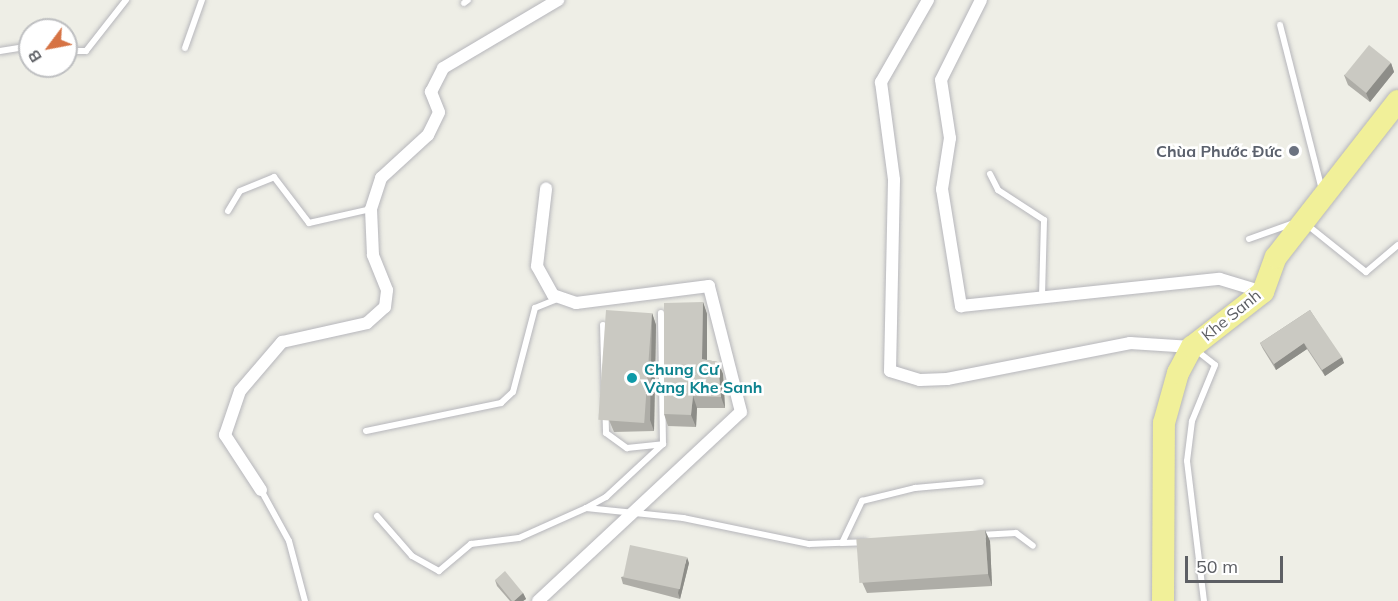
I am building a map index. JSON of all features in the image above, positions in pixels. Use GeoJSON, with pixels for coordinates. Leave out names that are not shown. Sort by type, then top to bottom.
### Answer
{"type":"FeatureCollection","features":[{"type":"Feature","properties":{"kind":"highway","name":"Khe Sanh"},"geometry":{"type":"LineString","coordinates":[[1163,601],[1164,423],[1192,346],[1263,292],[1275,257],[1398,100]]}},
{"type":"Feature","properties":{"kind":"street"},"geometry":{"type":"LineString","coordinates":[[261,490],[225,435],[230,409],[282,342],[367,323],[385,307],[387,290],[373,255],[371,209],[381,178],[429,135],[439,112],[431,92],[442,68],[558,0]]}},
{"type":"Feature","properties":{"kind":"street"},"geometry":{"type":"LineString","coordinates":[[928,0],[881,82],[894,180],[890,371],[920,380],[947,380],[1130,343],[1192,346]]}},
{"type":"Feature","properties":{"kind":"street"},"geometry":{"type":"LineString","coordinates":[[981,0],[941,80],[950,138],[942,189],[961,306],[1220,279],[1263,292]]}},
{"type":"Feature","properties":{"kind":"street"},"geometry":{"type":"LineString","coordinates":[[538,601],[627,513],[741,412],[713,292],[701,286],[585,303],[558,299],[537,272],[546,189]]}},
{"type":"Feature","properties":{"kind":"lane"},"geometry":{"type":"LineString","coordinates":[[78,51],[86,51],[126,0]]}},
{"type":"Feature","properties":{"kind":"lane"},"geometry":{"type":"LineString","coordinates":[[185,48],[202,0]]}},
{"type":"Feature","properties":{"kind":"lane"},"geometry":{"type":"LineString","coordinates":[[1280,25],[1323,197]]}},
{"type":"Feature","properties":{"kind":"lane"},"geometry":{"type":"LineString","coordinates":[[0,51],[18,48]]}},
{"type":"Feature","properties":{"kind":"lane"},"geometry":{"type":"LineString","coordinates":[[990,174],[998,190],[1017,206],[1044,220],[1042,298]]}},
{"type":"Feature","properties":{"kind":"lane"},"geometry":{"type":"LineString","coordinates":[[228,211],[240,191],[274,177],[309,223],[371,209]]}},
{"type":"Feature","properties":{"kind":"lane"},"geometry":{"type":"LineString","coordinates":[[1249,239],[1303,221],[1366,272],[1398,245]]}},
{"type":"Feature","properties":{"kind":"lane"},"geometry":{"type":"LineString","coordinates":[[366,431],[501,404],[513,392],[535,308],[558,299]]}},
{"type":"Feature","properties":{"kind":"lane"},"geometry":{"type":"LineString","coordinates":[[377,516],[412,556],[438,571],[471,544],[519,538],[606,497],[663,444],[661,313]]}},
{"type":"Feature","properties":{"kind":"lane"},"geometry":{"type":"LineString","coordinates":[[603,325],[606,433],[627,448],[663,444]]}},
{"type":"Feature","properties":{"kind":"lane"},"geometry":{"type":"LineString","coordinates":[[1192,346],[1215,365],[1192,421],[1187,461],[1204,601]]}},
{"type":"Feature","properties":{"kind":"lane"},"geometry":{"type":"LineString","coordinates":[[842,543],[862,501],[915,488],[981,482]]}},
{"type":"Feature","properties":{"kind":"lane"},"geometry":{"type":"LineString","coordinates":[[261,490],[289,541],[305,601]]}},
{"type":"Feature","properties":{"kind":"lane"},"geometry":{"type":"LineString","coordinates":[[586,508],[683,518],[809,544],[877,541]]}},
{"type":"Feature","properties":{"kind":"lane"},"geometry":{"type":"LineString","coordinates":[[971,535],[1016,533],[1032,546]]}},
{"type":"Feature","properties":{"kind":"building"},"geometry":{"type":"Polygon","coordinates":[[[1369,45],[1391,63],[1366,93],[1344,75],[1369,45]]]}},
{"type":"Feature","properties":{"kind":"building"},"geometry":{"type":"Polygon","coordinates":[[[703,302],[702,359],[718,362],[721,397],[693,396],[691,415],[664,414],[664,303],[703,302]]]}},
{"type":"Feature","properties":{"kind":"building","name":"Chung Cư Vàng Khe Sanh"},"geometry":{"type":"Polygon","coordinates":[[[606,310],[652,313],[644,423],[598,420],[606,310]]]}},
{"type":"Feature","properties":{"kind":"building"},"geometry":{"type":"Polygon","coordinates":[[[1310,310],[1342,357],[1322,370],[1304,343],[1274,364],[1260,343],[1310,310]]]}},
{"type":"Feature","properties":{"kind":"building"},"geometry":{"type":"Polygon","coordinates":[[[985,530],[988,574],[859,583],[856,539],[985,530]]]}},
{"type":"Feature","properties":{"kind":"building"},"geometry":{"type":"Polygon","coordinates":[[[630,545],[687,557],[680,589],[623,577],[630,545]]]}},
{"type":"Feature","properties":{"kind":"building"},"geometry":{"type":"Polygon","coordinates":[[[505,571],[523,593],[514,601],[495,580],[505,571]]]}},
{"type":"Feature","properties":{"kind":"place","name":"Chùa Phước Đức"},"geometry":{"type":"Point","coordinates":[1294,151]}},
{"type":"Feature","properties":{"kind":"place","name":"Chung Cư Vàng Khe Sanh"},"geometry":{"type":"Point","coordinates":[632,378]}}]}
